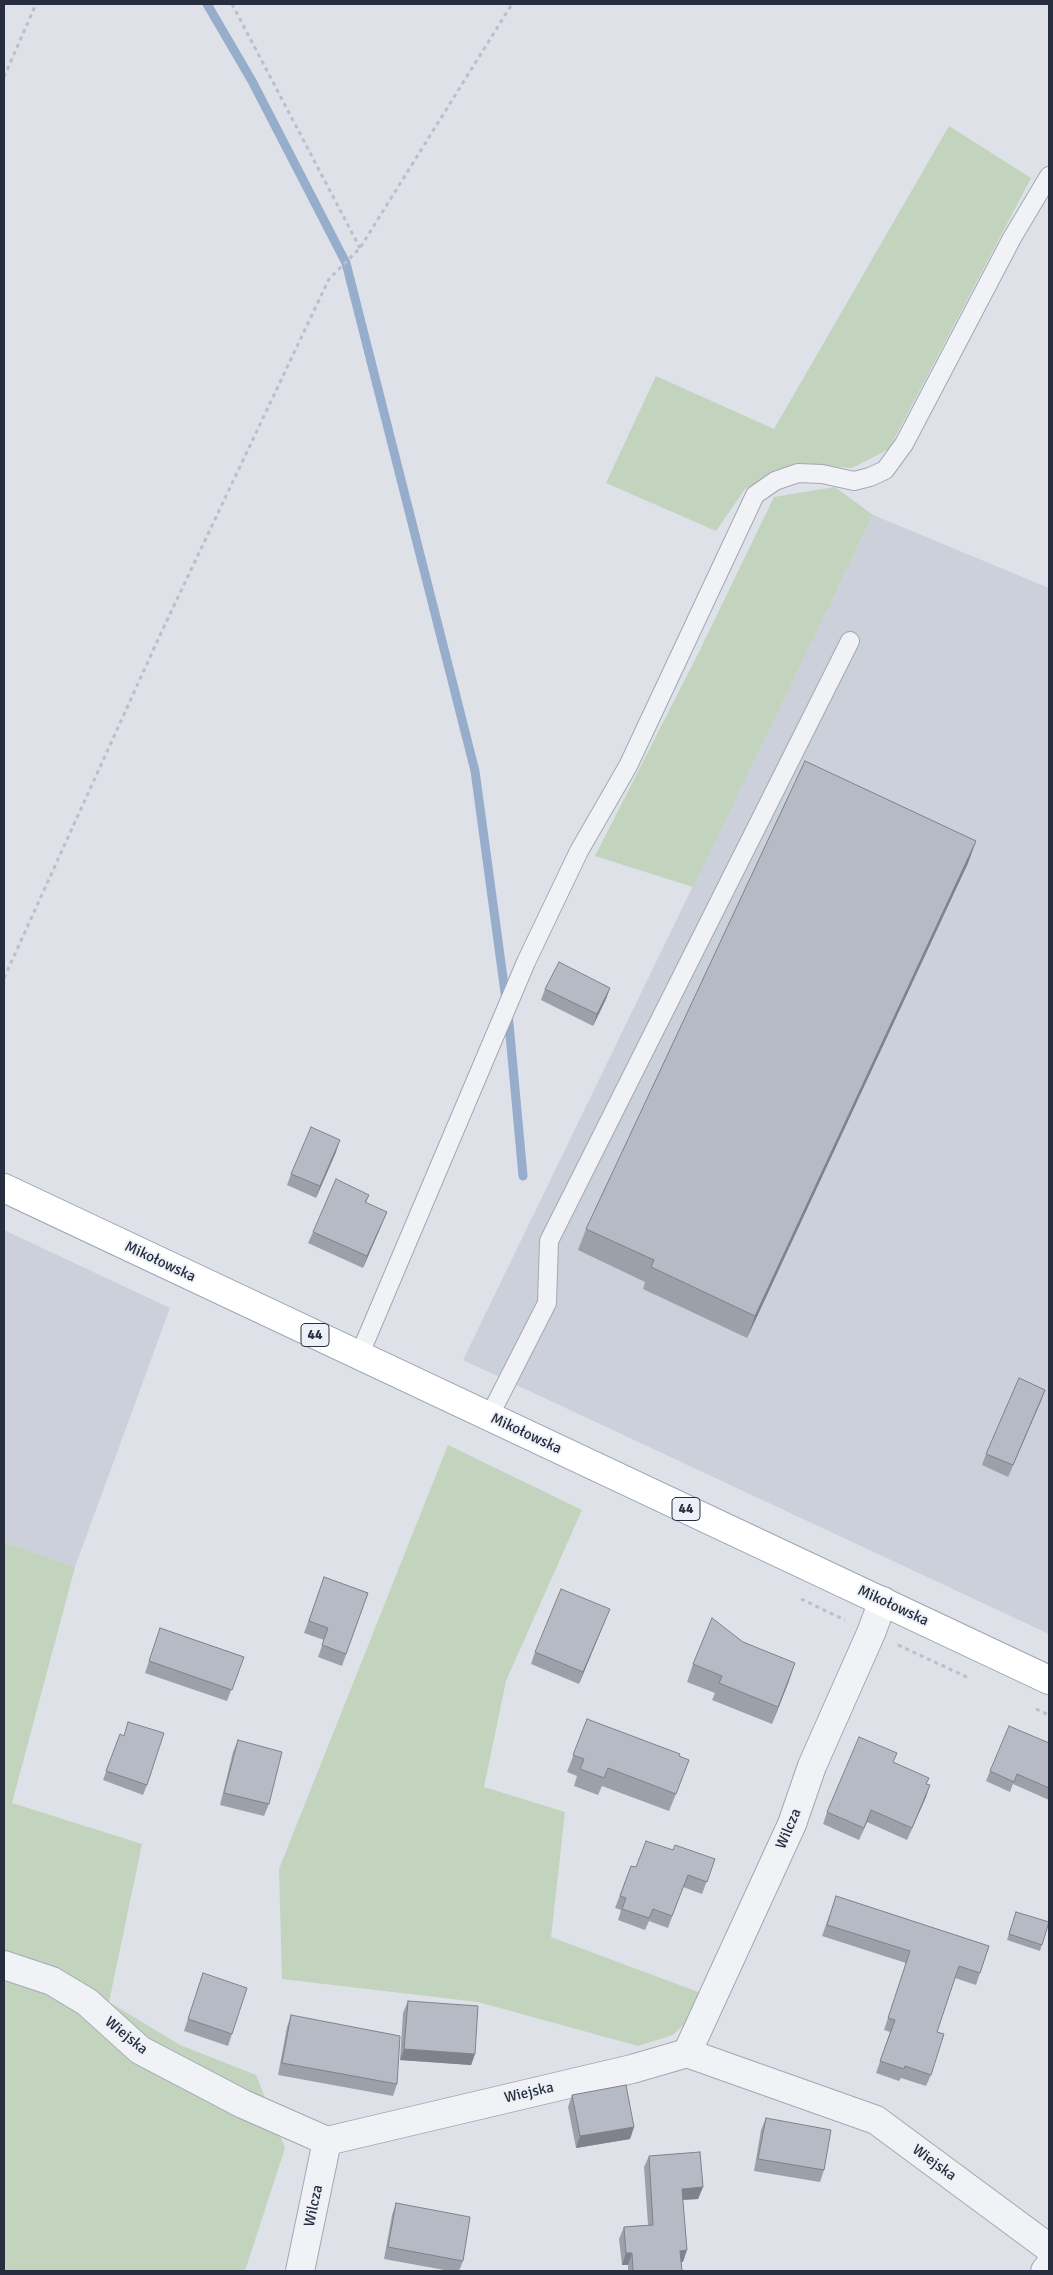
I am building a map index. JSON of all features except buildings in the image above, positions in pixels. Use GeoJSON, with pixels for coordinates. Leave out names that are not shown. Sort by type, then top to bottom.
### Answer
{"type":"FeatureCollection","features":[{"type":"Feature","properties":{"kind":"main road","name":"Mikołowska"},"geometry":{"type":"LineString","coordinates":[[4,1188],[1049,1680]]}},
{"type":"Feature","properties":{"kind":"street","name":"Wilcza"},"geometry":{"type":"LineString","coordinates":[[687,2053],[792,1824],[812,1766],[871,1633],[883,1601]]}},
{"type":"Feature","properties":{"kind":"street","name":"Wiejska"},"geometry":{"type":"LineString","coordinates":[[4,1965],[52,1981],[87,2002],[140,2050],[243,2104],[327,2141],[632,2069],[687,2053],[876,2120],[1049,2248]]}},
{"type":"Feature","properties":{"kind":"street","name":"Wilcza"},"geometry":{"type":"LineString","coordinates":[[300,2271],[327,2141]]}},
{"type":"Feature","properties":{"kind":"street"},"geometry":{"type":"LineString","coordinates":[[1046,2271],[1049,2266]]}},
{"type":"Feature","properties":{"kind":"lane"},"geometry":{"type":"LineString","coordinates":[[359,1356],[526,962],[579,851],[632,757],[755,495],[775,481],[798,473],[822,474],[854,481],[870,477],[885,470],[904,444],[1012,238],[1049,176]]}},
{"type":"Feature","properties":{"kind":"lane"},"geometry":{"type":"LineString","coordinates":[[489,1416],[547,1303],[548,1241],[850,641]]}},
{"type":"Feature","properties":{"kind":"path"},"geometry":{"type":"LineString","coordinates":[[4,77],[36,4]]}},
{"type":"Feature","properties":{"kind":"path"},"geometry":{"type":"LineString","coordinates":[[232,4],[360,248]]}},
{"type":"Feature","properties":{"kind":"path"},"geometry":{"type":"LineString","coordinates":[[4,978],[161,632],[329,279],[360,248],[512,4]]}},
{"type":"Feature","properties":{"kind":"path"},"geometry":{"type":"LineString","coordinates":[[871,1633],[978,1682]]}},
{"type":"Feature","properties":{"kind":"path"},"geometry":{"type":"LineString","coordinates":[[1031,1707],[1049,1715]]}},
{"type":"Feature","properties":{"kind":"shaded area"},"geometry":{"type":"Polygon","coordinates":[[[873,515],[1049,588],[1049,1634],[463,1360],[873,515]]]}},
{"type":"Feature","properties":{"kind":"shaded area"},"geometry":{"type":"Polygon","coordinates":[[[4,1230],[170,1308],[75,1567],[4,1542],[4,1230]]]}},
{"type":"Feature","properties":{"kind":"green space"},"geometry":{"type":"Polygon","coordinates":[[[949,126],[1031,178],[889,449],[852,468],[793,464],[745,489],[716,531],[606,483],[656,376],[774,429],[949,126]]]}},
{"type":"Feature","properties":{"kind":"green space"},"geometry":{"type":"Polygon","coordinates":[[[835,487],[873,515],[693,887],[595,856],[699,652],[774,497],[835,487]]]}},
{"type":"Feature","properties":{"kind":"green space"},"geometry":{"type":"Polygon","coordinates":[[[448,1445],[582,1510],[506,1681],[484,1787],[565,1812],[551,1937],[701,1993],[686,2022],[673,2035],[638,2046],[478,2002],[282,1979],[279,1869],[448,1445]]]}},
{"type":"Feature","properties":{"kind":"green space"},"geometry":{"type":"Polygon","coordinates":[[[4,1542],[75,1567],[12,1803],[142,1844],[109,2002],[180,2045],[256,2075],[285,2148],[245,2271],[4,2271],[4,1542]]]}},
{"type":"Feature","properties":{"kind":"waterway"},"geometry":{"type":"LineString","coordinates":[[207,4],[252,81],[346,263],[475,771],[506,1000]]}},
{"type":"Feature","properties":{"kind":"waterway"},"geometry":{"type":"LineString","coordinates":[[508,1013],[523,1176]]}}]}
